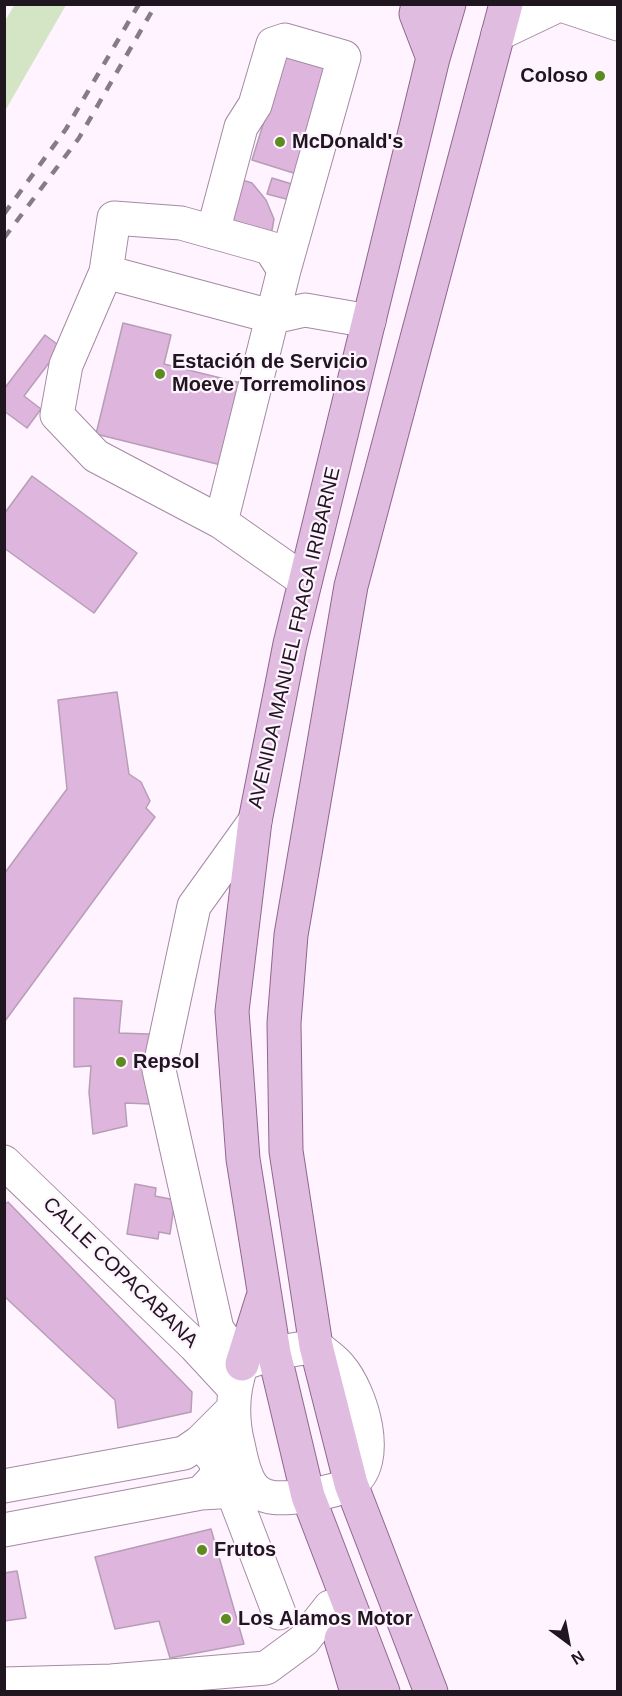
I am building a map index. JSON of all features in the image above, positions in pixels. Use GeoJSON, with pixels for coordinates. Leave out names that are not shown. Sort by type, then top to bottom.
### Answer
{"type":"FeatureCollection","features":[{"type":"Feature","properties":{"kind":"main road"},"geometry":{"type":"LineString","coordinates":[[418,4],[416,14],[433,58]]}},
{"type":"Feature","properties":{"kind":"main road","name":"AVENIDA MANUEL FRAGA IRIBARNE"},"geometry":{"type":"LineString","coordinates":[[308,1496],[274,1353],[243,1159],[232,1011],[255,821],[290,644],[433,58],[449,4]]}},
{"type":"Feature","properties":{"kind":"main road"},"geometry":{"type":"LineString","coordinates":[[432,1692],[316,1346],[286,1151],[284,1023],[291,935],[351,585],[502,19]]}},
{"type":"Feature","properties":{"kind":"main road"},"geometry":{"type":"LineString","coordinates":[[236,1386],[264,1293]]}},
{"type":"Feature","properties":{"kind":"main road"},"geometry":{"type":"LineString","coordinates":[[307,1296],[341,1367]]}},
{"type":"Feature","properties":{"kind":"main road"},"geometry":{"type":"LineString","coordinates":[[308,1496],[383,1692]]}},
{"type":"Feature","properties":{"kind":"main road"},"geometry":{"type":"LineString","coordinates":[[327,1549],[330,1607],[357,1692]]}},
{"type":"Feature","properties":{"kind":"street"},"geometry":{"type":"LineString","coordinates":[[502,19],[561,5],[618,24]]}},
{"type":"Feature","properties":{"kind":"street"},"geometry":{"type":"LineString","coordinates":[[213,232],[241,127],[255,105],[273,44],[285,40],[344,57],[284,270],[221,522]]}},
{"type":"Feature","properties":{"kind":"street"},"geometry":{"type":"LineString","coordinates":[[284,270],[270,248],[181,223],[114,218],[106,272],[66,365],[57,415],[96,456],[221,522],[305,581]]}},
{"type":"Feature","properties":{"kind":"street"},"geometry":{"type":"LineString","coordinates":[[106,272],[274,317],[305,310],[369,321]]}},
{"type":"Feature","properties":{"kind":"street"},"geometry":{"type":"LineString","coordinates":[[230,1491],[244,1467],[235,1434],[236,1386],[217,1329],[159,1070],[194,906],[255,821]]}},
{"type":"Feature","properties":{"kind":"street","name":"CALLE COPACABANA"},"geometry":{"type":"LineString","coordinates":[[8,1172],[236,1386]]}},
{"type":"Feature","properties":{"kind":"street"},"geometry":{"type":"LineString","coordinates":[[4,1486],[184,1453],[200,1442],[236,1386],[274,1353],[316,1346],[341,1367],[357,1396],[367,1434],[359,1472],[308,1496],[276,1498],[230,1491],[4,1530]]}},
{"type":"Feature","properties":{"kind":"street"},"geometry":{"type":"LineString","coordinates":[[200,1442],[217,1463],[216,1478],[230,1491],[279,1613]]}},
{"type":"Feature","properties":{"kind":"street"},"geometry":{"type":"LineString","coordinates":[[4,1684],[111,1687],[254,1680],[266,1668],[304,1640],[330,1607]]}},
{"type":"Feature","properties":{"kind":"green space"},"geometry":{"type":"Polygon","coordinates":[[[15,4],[66,5],[5,111],[5,21],[15,4]]]}},
{"type":"Feature","properties":{"kind":"building"},"geometry":{"type":"Polygon","coordinates":[[[287,48],[338,65],[303,176],[252,160],[287,48]]]}},
{"type":"Feature","properties":{"kind":"building"},"geometry":{"type":"Polygon","coordinates":[[[272,178],[295,185],[290,200],[267,194],[272,178]]]}},
{"type":"Feature","properties":{"kind":"building"},"geometry":{"type":"Polygon","coordinates":[[[239,179],[252,183],[266,200],[274,219],[271,236],[228,224],[239,179]]]}},
{"type":"Feature","properties":{"kind":"building"},"geometry":{"type":"Polygon","coordinates":[[[123,323],[171,335],[164,364],[249,385],[229,467],[96,434],[123,323]]]}},
{"type":"Feature","properties":{"kind":"building"},"geometry":{"type":"Polygon","coordinates":[[[45,335],[61,347],[24,396],[41,409],[27,428],[4,411],[4,389],[45,335]]]}},
{"type":"Feature","properties":{"kind":"building"},"geometry":{"type":"Polygon","coordinates":[[[32,476],[137,553],[94,613],[4,548],[4,514],[32,476]]]}},
{"type":"Feature","properties":{"kind":"building"},"geometry":{"type":"Polygon","coordinates":[[[117,692],[129,774],[141,782],[150,801],[146,808],[155,817],[5,1021],[4,874],[67,789],[58,700],[117,692]]]}},
{"type":"Feature","properties":{"kind":"building"},"geometry":{"type":"Polygon","coordinates":[[[74,998],[122,1001],[119,1033],[178,1035],[174,1105],[125,1103],[127,1126],[93,1134],[89,1092],[91,1066],[74,1067],[74,998]]]}},
{"type":"Feature","properties":{"kind":"building"},"geometry":{"type":"Polygon","coordinates":[[[135,1184],[156,1188],[155,1196],[175,1200],[170,1234],[159,1232],[158,1239],[127,1234],[135,1184]]]}},
{"type":"Feature","properties":{"kind":"building"},"geometry":{"type":"Polygon","coordinates":[[[8,1202],[192,1392],[191,1412],[118,1428],[115,1400],[4,1296],[4,1205],[8,1202]]]}},
{"type":"Feature","properties":{"kind":"building"},"geometry":{"type":"Polygon","coordinates":[[[211,1529],[244,1644],[170,1658],[159,1621],[115,1629],[95,1557],[211,1529]]]}},
{"type":"Feature","properties":{"kind":"building"},"geometry":{"type":"Polygon","coordinates":[[[17,1571],[26,1618],[4,1621],[4,1573],[17,1571]]]}},
{"type":"Feature","properties":{"kind":"railway"},"geometry":{"type":"LineString","coordinates":[[4,214],[66,129],[139,4]]}},
{"type":"Feature","properties":{"kind":"railway"},"geometry":{"type":"LineString","coordinates":[[4,238],[79,138],[156,4]]}},
{"type":"Feature","properties":{"kind":"place","name":"Coloso"},"geometry":{"type":"Point","coordinates":[600,76]}},
{"type":"Feature","properties":{"kind":"place","name":"McDonald's"},"geometry":{"type":"Point","coordinates":[280,142]}},
{"type":"Feature","properties":{"kind":"place","name":"Estación de Servicio Moeve Torremolinos"},"geometry":{"type":"Point","coordinates":[160,374]}},
{"type":"Feature","properties":{"kind":"place","name":"Repsol"},"geometry":{"type":"Point","coordinates":[121,1062]}},
{"type":"Feature","properties":{"kind":"place","name":"Frutos"},"geometry":{"type":"Point","coordinates":[202,1550]}},
{"type":"Feature","properties":{"kind":"place","name":"Los Alamos Motor"},"geometry":{"type":"Point","coordinates":[226,1619]}}]}
